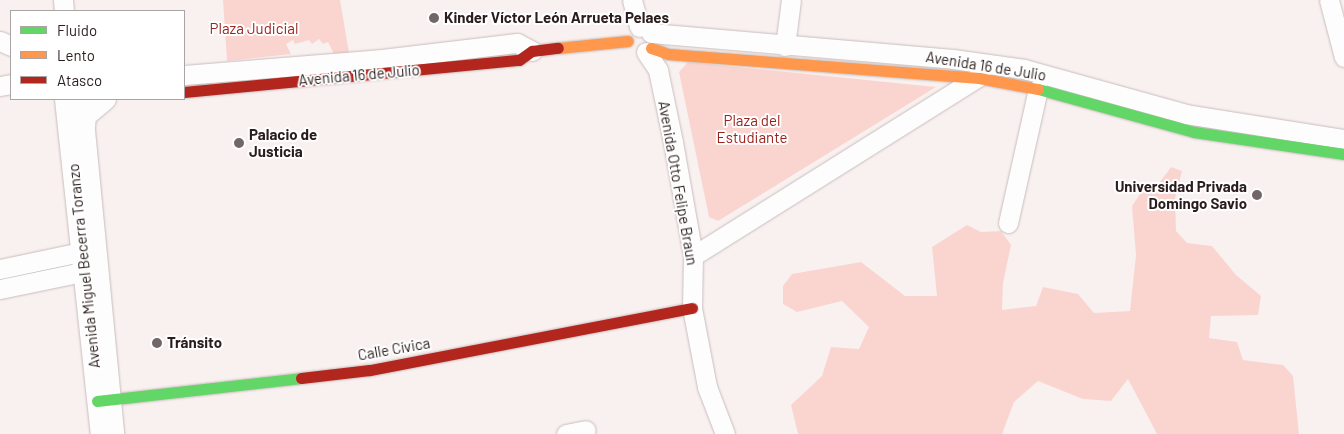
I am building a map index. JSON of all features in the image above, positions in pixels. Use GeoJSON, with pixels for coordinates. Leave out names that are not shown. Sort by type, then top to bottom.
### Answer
{"type":"FeatureCollection","features":[{"type":"Feature","properties":{"kind":"street","name":"Avenida Otto Felipe Braun"},"geometry":{"type":"LineString","coordinates":[[632,0],[643,40],[658,70],[693,256],[692,308],[707,387],[724,434]]}},
{"type":"Feature","properties":{"kind":"street"},"geometry":{"type":"LineString","coordinates":[[785,46],[791,0]]}},
{"type":"Feature","properties":{"kind":"street"},"geometry":{"type":"LineString","coordinates":[[1329,0],[1344,57]]}},
{"type":"Feature","properties":{"kind":"street","name":"Avenida 16 de Julio"},"geometry":{"type":"LineString","coordinates":[[643,40],[668,54],[984,71],[1024,69],[1186,114],[1344,139]]}},
{"type":"Feature","properties":{"kind":"street","name":"Avenida 16 de Julio"},"geometry":{"type":"LineString","coordinates":[[185,92],[519,60],[532,51],[643,40],[785,46],[984,71],[1038,89],[1194,132],[1344,154]]}},
{"type":"Feature","properties":{"kind":"street","name":"Avenida 16 de Julio"},"geometry":{"type":"LineString","coordinates":[[185,75],[382,59],[517,43],[532,51]]}},
{"type":"Feature","properties":{"kind":"street"},"geometry":{"type":"LineString","coordinates":[[693,256],[984,71]]}},
{"type":"Feature","properties":{"kind":"street"},"geometry":{"type":"LineString","coordinates":[[1008,223],[1038,89]]}},
{"type":"Feature","properties":{"kind":"street","name":"Avenida Miguel Becerra Toranzo"},"geometry":{"type":"LineString","coordinates":[[64,100],[90,250]]}},
{"type":"Feature","properties":{"kind":"street","name":"Avenida Miguel Becerra Toranzo"},"geometry":{"type":"LineString","coordinates":[[82,100],[91,270],[104,400],[114,434]]}},
{"type":"Feature","properties":{"kind":"street"},"geometry":{"type":"LineString","coordinates":[[85,131],[86,116],[105,100]]}},
{"type":"Feature","properties":{"kind":"street"},"geometry":{"type":"LineString","coordinates":[[0,269],[90,250]]}},
{"type":"Feature","properties":{"kind":"street"},"geometry":{"type":"LineString","coordinates":[[0,289],[91,270]]}},
{"type":"Feature","properties":{"kind":"street","name":"Calle Cívica"},"geometry":{"type":"LineString","coordinates":[[104,400],[370,370],[692,308]]}},
{"type":"Feature","properties":{"kind":"street","name":"Avenida Miguel Becerra Toranzo"},"geometry":{"type":"LineString","coordinates":[[100,434],[104,400]]}},
{"type":"Feature","properties":{"kind":"street"},"geometry":{"type":"LineString","coordinates":[[566,434],[586,430]]}},
{"type":"Feature","properties":{"kind":"green space","name":"Plaza Judicial"},"geometry":{"type":"Polygon","coordinates":[[[223,0],[340,0],[349,53],[334,54],[328,42],[323,44],[319,39],[312,44],[309,40],[295,44],[293,40],[286,44],[291,54],[227,61],[223,0]]]}},
{"type":"Feature","properties":{"kind":"green space","name":"Plaza del Estudiante"},"geometry":{"type":"Polygon","coordinates":[[[688,62],[936,87],[718,221],[709,217],[679,72],[688,62]]]}},
{"type":"Feature","properties":{"kind":"green space"},"geometry":{"type":"Polygon","coordinates":[[[1171,167],[1182,171],[1175,198],[1176,231],[1187,243],[1212,246],[1236,275],[1261,296],[1258,315],[1211,316],[1209,338],[1237,342],[1243,360],[1283,365],[1293,376],[1299,434],[1157,434],[1128,379],[1111,401],[1083,399],[1038,381],[1014,402],[1002,434],[798,434],[791,405],[822,376],[831,347],[859,349],[869,327],[842,301],[797,312],[783,304],[783,286],[792,274],[861,262],[905,296],[937,296],[932,247],[967,225],[981,232],[1001,231],[1011,245],[1003,283],[1002,310],[1036,306],[1043,287],[1078,294],[1094,313],[1130,311],[1136,255],[1132,206],[1142,191],[1157,186],[1171,167]]]}},
{"type":"Feature","properties":{"kind":"traffic: fast"},"geometry":{"type":"LineString","coordinates":[[1038,89],[1194,132],[1344,154]]}},
{"type":"Feature","properties":{"kind":"traffic: fast"},"geometry":{"type":"LineString","coordinates":[[97,401],[301,378]]}},
{"type":"Feature","properties":{"kind":"traffic: slow"},"geometry":{"type":"LineString","coordinates":[[558,48],[628,41]]}},
{"type":"Feature","properties":{"kind":"traffic: slow"},"geometry":{"type":"LineString","coordinates":[[651,48],[668,54],[979,78],[1038,89]]}},
{"type":"Feature","properties":{"kind":"traffic: jam"},"geometry":{"type":"LineString","coordinates":[[185,92],[519,60],[532,51],[558,48]]}},
{"type":"Feature","properties":{"kind":"traffic: jam"},"geometry":{"type":"LineString","coordinates":[[301,378],[370,370],[692,308]]}},
{"type":"Feature","properties":{"kind":"place","name":"Kinder Víctor León Arrueta Pelaes"},"geometry":{"type":"Point","coordinates":[434,18]}},
{"type":"Feature","properties":{"kind":"place","name":"Palacio de Justicia"},"geometry":{"type":"Point","coordinates":[239,143]}},
{"type":"Feature","properties":{"kind":"place","name":"Universidad Privada Domingo Savio"},"geometry":{"type":"Point","coordinates":[1257,195]}},
{"type":"Feature","properties":{"kind":"place","name":"Tránsito"},"geometry":{"type":"Point","coordinates":[157,343]}}]}
